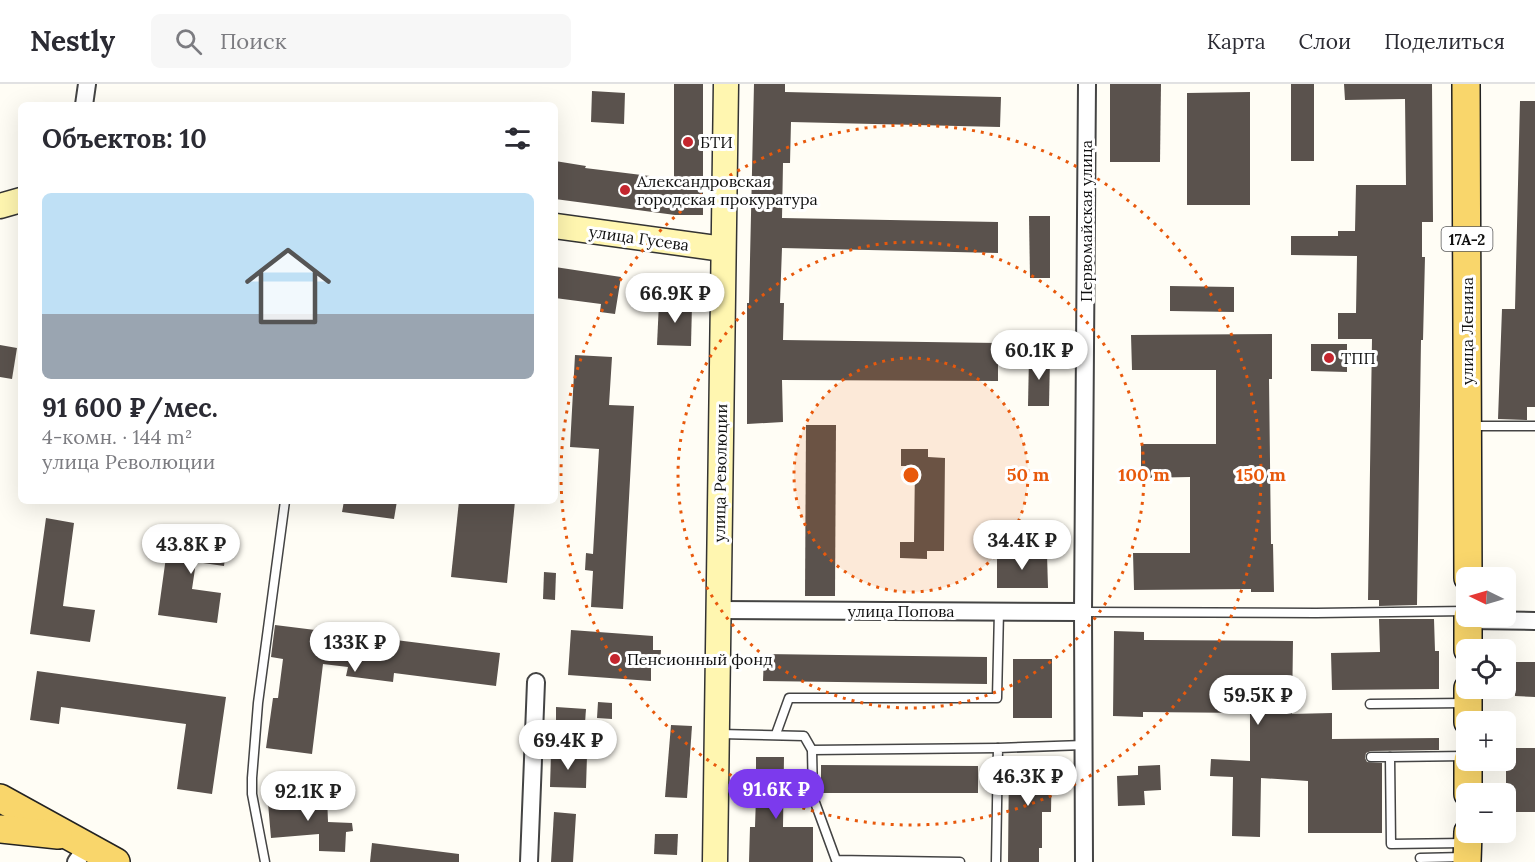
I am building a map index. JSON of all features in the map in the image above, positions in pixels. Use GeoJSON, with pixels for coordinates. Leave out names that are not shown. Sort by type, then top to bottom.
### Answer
{"type":"FeatureCollection","features":[{"type":"Feature","properties":{"kind":"main road","name":"улица Ленина"},"geometry":{"type":"LineString","coordinates":[[1466,84],[1468,567]]}},
{"type":"Feature","properties":{"kind":"main road"},"geometry":{"type":"LineString","coordinates":[[0,798],[79,848]]}},
{"type":"Feature","properties":{"kind":"main road"},"geometry":{"type":"LineString","coordinates":[[1,830],[79,848],[116,862]]}},
{"type":"Feature","properties":{"kind":"street"},"geometry":{"type":"LineString","coordinates":[[84,102],[87,84]]}},
{"type":"Feature","properties":{"kind":"street","name":"улица Революции"},"geometry":{"type":"LineString","coordinates":[[715,862],[726,84]]}},
{"type":"Feature","properties":{"kind":"street","name":"Первомайская улица"},"geometry":{"type":"LineString","coordinates":[[1084,862],[1083,612],[1087,84]]}},
{"type":"Feature","properties":{"kind":"street"},"geometry":{"type":"LineString","coordinates":[[0,206],[18,201]]}},
{"type":"Feature","properties":{"kind":"street","name":"улица Гусева"},"geometry":{"type":"LineString","coordinates":[[558,226],[723,249]]}},
{"type":"Feature","properties":{"kind":"street","name":"улица Попова"},"geometry":{"type":"LineString","coordinates":[[718,610],[1083,612]]}},
{"type":"Feature","properties":{"kind":"street"},"geometry":{"type":"LineString","coordinates":[[1516,620],[1535,621]]}},
{"type":"Feature","properties":{"kind":"street"},"geometry":{"type":"LineString","coordinates":[[529,862],[536,682]]}},
{"type":"Feature","properties":{"kind":"lane"},"geometry":{"type":"LineString","coordinates":[[1468,426],[1535,426]]}},
{"type":"Feature","properties":{"kind":"lane"},"geometry":{"type":"LineString","coordinates":[[265,862],[252,794],[252,778],[258,703],[285,504]]}},
{"type":"Feature","properties":{"kind":"lane"},"geometry":{"type":"LineString","coordinates":[[776,734],[789,698],[997,698],[999,611]]}},
{"type":"Feature","properties":{"kind":"lane"},"geometry":{"type":"LineString","coordinates":[[1083,612],[1456,616]]}},
{"type":"Feature","properties":{"kind":"lane"},"geometry":{"type":"LineString","coordinates":[[1370,704],[1468,704]]}},
{"type":"Feature","properties":{"kind":"lane"},"geometry":{"type":"LineString","coordinates":[[716,734],[804,736],[812,750],[813,797],[836,860],[960,862]]}},
{"type":"Feature","properties":{"kind":"lane"},"geometry":{"type":"LineString","coordinates":[[812,750],[1084,746]]}},
{"type":"Feature","properties":{"kind":"lane"},"geometry":{"type":"LineString","coordinates":[[996,862],[998,748]]}},
{"type":"Feature","properties":{"kind":"lane"},"geometry":{"type":"LineString","coordinates":[[1390,757],[1391,844],[1468,849]]}},
{"type":"Feature","properties":{"kind":"lane"},"geometry":{"type":"LineString","coordinates":[[1371,758],[1456,758]]}},
{"type":"Feature","properties":{"kind":"lane"},"geometry":{"type":"LineString","coordinates":[[1420,858],[1468,849]]}},
{"type":"Feature","properties":{"kind":"building"},"geometry":{"type":"Polygon","coordinates":[[[674,84],[703,84],[703,215],[675,215],[558,199],[558,161],[586,166],[585,168],[674,179],[674,84]]]}},
{"type":"Feature","properties":{"kind":"building"},"geometry":{"type":"Polygon","coordinates":[[[754,84],[785,84],[785,92],[1001,97],[1000,127],[791,122],[790,163],[783,163],[782,218],[998,222],[998,253],[782,248],[780,303],[784,303],[783,340],[998,343],[998,381],[782,380],[783,422],[747,424],[747,303],[749,303],[754,84]]]}},
{"type":"Feature","properties":{"kind":"building"},"geometry":{"type":"Polygon","coordinates":[[[1110,84],[1161,84],[1160,162],[1110,162],[1110,84]]]}},
{"type":"Feature","properties":{"kind":"building"},"geometry":{"type":"Polygon","coordinates":[[[1291,84],[1314,84],[1314,161],[1291,161],[1291,84]]]}},
{"type":"Feature","properties":{"kind":"building"},"geometry":{"type":"Polygon","coordinates":[[[1344,84],[1432,84],[1433,222],[1422,222],[1422,257],[1425,257],[1423,340],[1421,340],[1417,605],[1379,606],[1379,600],[1368,600],[1372,339],[1338,339],[1338,313],[1356,313],[1357,256],[1291,255],[1291,236],[1338,236],[1338,231],[1355,231],[1356,185],[1406,185],[1405,99],[1345,100],[1344,84]]]}},
{"type":"Feature","properties":{"kind":"building"},"geometry":{"type":"Polygon","coordinates":[[[592,91],[625,93],[624,124],[591,122],[592,91]]]}},
{"type":"Feature","properties":{"kind":"building"},"geometry":{"type":"Polygon","coordinates":[[[1250,92],[1250,205],[1187,205],[1187,93],[1250,92]]]}},
{"type":"Feature","properties":{"kind":"building"},"geometry":{"type":"Polygon","coordinates":[[[1520,101],[1535,101],[1535,407],[1527,407],[1527,420],[1498,419],[1502,309],[1515,309],[1520,101]]]}},
{"type":"Feature","properties":{"kind":"building"},"geometry":{"type":"Polygon","coordinates":[[[1029,216],[1050,216],[1050,278],[1030,278],[1029,216]]]}},
{"type":"Feature","properties":{"kind":"building"},"geometry":{"type":"Polygon","coordinates":[[[558,267],[621,277],[615,314],[600,312],[601,304],[558,298],[558,267]]]}},
{"type":"Feature","properties":{"kind":"building"},"geometry":{"type":"Polygon","coordinates":[[[1170,286],[1234,287],[1234,312],[1170,311],[1170,286]]]}},
{"type":"Feature","properties":{"kind":"building"},"geometry":{"type":"Polygon","coordinates":[[[659,302],[692,304],[691,346],[657,345],[659,302]]]}},
{"type":"Feature","properties":{"kind":"building"},"geometry":{"type":"Polygon","coordinates":[[[1272,334],[1272,379],[1269,379],[1271,544],[1273,544],[1274,592],[1251,592],[1251,589],[1134,590],[1133,553],[1190,553],[1190,477],[1141,478],[1141,444],[1216,444],[1216,370],[1132,370],[1131,335],[1272,334]]]}},
{"type":"Feature","properties":{"kind":"building","name":"ТПП"},"geometry":{"type":"Polygon","coordinates":[[[1311,344],[1347,344],[1347,372],[1311,371],[1311,344]]]}},
{"type":"Feature","properties":{"kind":"building"},"geometry":{"type":"Polygon","coordinates":[[[0,345],[17,348],[12,379],[0,377],[0,345]]]}},
{"type":"Feature","properties":{"kind":"building"},"geometry":{"type":"Polygon","coordinates":[[[575,355],[612,357],[609,405],[634,406],[623,609],[591,607],[593,571],[585,570],[586,553],[593,554],[599,449],[570,447],[575,355]]]}},
{"type":"Feature","properties":{"kind":"building"},"geometry":{"type":"Polygon","coordinates":[[[1029,356],[1050,356],[1049,406],[1028,406],[1029,356]]]}},
{"type":"Feature","properties":{"kind":"building"},"geometry":{"type":"Polygon","coordinates":[[[806,425],[836,425],[835,596],[805,596],[806,425]]]}},
{"type":"Feature","properties":{"kind":"building"},"geometry":{"type":"Polygon","coordinates":[[[901,449],[928,449],[928,457],[945,458],[944,551],[927,551],[927,559],[900,558],[900,542],[914,542],[915,466],[901,466],[901,449]]]}},
{"type":"Feature","properties":{"kind":"building"},"geometry":{"type":"Polygon","coordinates":[[[343,504],[396,504],[394,519],[342,512],[343,504]]]}},
{"type":"Feature","properties":{"kind":"building"},"geometry":{"type":"Polygon","coordinates":[[[459,504],[515,504],[507,583],[451,577],[459,504]]]}},
{"type":"Feature","properties":{"kind":"building"},"geometry":{"type":"Polygon","coordinates":[[[46,518],[74,523],[63,606],[95,610],[90,642],[30,634],[46,518]]]}},
{"type":"Feature","properties":{"kind":"building"},"geometry":{"type":"Polygon","coordinates":[[[170,528],[228,536],[224,566],[196,562],[192,589],[221,593],[217,623],[158,615],[170,528]]]}},
{"type":"Feature","properties":{"kind":"building"},"geometry":{"type":"Polygon","coordinates":[[[1047,554],[1048,588],[997,588],[997,555],[1047,554]]]}},
{"type":"Feature","properties":{"kind":"building"},"geometry":{"type":"Polygon","coordinates":[[[544,572],[556,573],[555,600],[543,599],[544,572]]]}},
{"type":"Feature","properties":{"kind":"building"},"geometry":{"type":"Polygon","coordinates":[[[1379,619],[1434,619],[1435,651],[1439,651],[1439,689],[1332,690],[1331,653],[1380,652],[1379,619]]]}},
{"type":"Feature","properties":{"kind":"building"},"geometry":{"type":"Polygon","coordinates":[[[275,625],[500,653],[496,686],[394,673],[393,682],[346,676],[348,667],[323,664],[312,754],[266,748],[273,698],[278,698],[283,659],[271,657],[275,625]]]}},
{"type":"Feature","properties":{"kind":"building","name":"Пенсионный фонд"},"geometry":{"type":"Polygon","coordinates":[[[571,630],[653,636],[653,650],[661,650],[660,667],[651,667],[651,681],[568,675],[571,630]]]}},
{"type":"Feature","properties":{"kind":"building"},"geometry":{"type":"Polygon","coordinates":[[[1114,631],[1144,632],[1144,640],[1293,641],[1292,714],[1332,713],[1332,739],[1439,738],[1439,750],[1366,753],[1367,762],[1382,763],[1382,833],[1308,833],[1308,781],[1261,778],[1260,837],[1232,836],[1233,777],[1210,776],[1211,759],[1250,761],[1250,713],[1143,712],[1143,717],[1113,716],[1114,631]]]}},
{"type":"Feature","properties":{"kind":"building"},"geometry":{"type":"Polygon","coordinates":[[[764,654],[987,657],[987,684],[763,681],[764,654]]]}},
{"type":"Feature","properties":{"kind":"building"},"geometry":{"type":"Polygon","coordinates":[[[1013,659],[1052,659],[1052,718],[1013,718],[1013,659]]]}},
{"type":"Feature","properties":{"kind":"building"},"geometry":{"type":"Polygon","coordinates":[[[1516,662],[1535,662],[1535,697],[1516,696],[1516,662]]]}},
{"type":"Feature","properties":{"kind":"building"},"geometry":{"type":"Polygon","coordinates":[[[37,671],[226,697],[212,794],[177,789],[186,724],[61,707],[59,724],[30,720],[37,671]]]}},
{"type":"Feature","properties":{"kind":"building"},"geometry":{"type":"Polygon","coordinates":[[[598,702],[612,703],[612,719],[597,718],[598,702]]]}},
{"type":"Feature","properties":{"kind":"building"},"geometry":{"type":"Polygon","coordinates":[[[556,707],[586,709],[585,723],[556,721],[556,707]]]}},
{"type":"Feature","properties":{"kind":"building"},"geometry":{"type":"Polygon","coordinates":[[[671,725],[692,726],[687,798],[665,797],[671,725]]]}},
{"type":"Feature","properties":{"kind":"building"},"geometry":{"type":"Polygon","coordinates":[[[1516,748],[1535,748],[1535,812],[1516,812],[1516,783],[1506,783],[1506,771],[1516,771],[1516,748]]]}},
{"type":"Feature","properties":{"kind":"building"},"geometry":{"type":"Polygon","coordinates":[[[551,753],[587,755],[586,788],[550,787],[551,753]]]}},
{"type":"Feature","properties":{"kind":"building"},"geometry":{"type":"Polygon","coordinates":[[[756,757],[784,757],[783,827],[813,827],[813,862],[749,862],[750,827],[755,827],[756,796],[752,796],[753,781],[756,781],[756,757]]]}},
{"type":"Feature","properties":{"kind":"building"},"geometry":{"type":"Polygon","coordinates":[[[1009,759],[1052,759],[1051,812],[1042,812],[1042,848],[1039,848],[1039,862],[1008,862],[1009,759]]]}},
{"type":"Feature","properties":{"kind":"building"},"geometry":{"type":"Polygon","coordinates":[[[821,765],[978,766],[978,793],[821,793],[821,765]]]}},
{"type":"Feature","properties":{"kind":"building"},"geometry":{"type":"Polygon","coordinates":[[[1160,765],[1161,790],[1144,791],[1145,805],[1118,806],[1117,776],[1138,775],[1138,766],[1160,765]]]}},
{"type":"Feature","properties":{"kind":"building"},"geometry":{"type":"Polygon","coordinates":[[[303,795],[327,795],[328,822],[352,823],[353,831],[346,832],[345,852],[319,851],[319,834],[271,838],[268,803],[303,800],[303,795]]]}},
{"type":"Feature","properties":{"kind":"building"},"geometry":{"type":"Polygon","coordinates":[[[554,812],[576,814],[573,862],[551,862],[554,812]]]}},
{"type":"Feature","properties":{"kind":"building"},"geometry":{"type":"Polygon","coordinates":[[[655,834],[678,834],[677,855],[654,854],[655,834]]]}},
{"type":"Feature","properties":{"kind":"building"},"geometry":{"type":"Polygon","coordinates":[[[372,843],[459,854],[459,862],[370,862],[372,843]]]}},
{"type":"Feature","properties":{"kind":"place","name":"БТИ"},"geometry":{"type":"Point","coordinates":[688,142]}},
{"type":"Feature","properties":{"kind":"place","name":"Александровская городская прокуратура"},"geometry":{"type":"Point","coordinates":[625,190]}},
{"type":"Feature","properties":{"kind":"place","name":"ТПП"},"geometry":{"type":"Point","coordinates":[1329,358]}},
{"type":"Feature","properties":{"kind":"place","name":"Пенсионный фонд"},"geometry":{"type":"Point","coordinates":[615,659]}}]}
